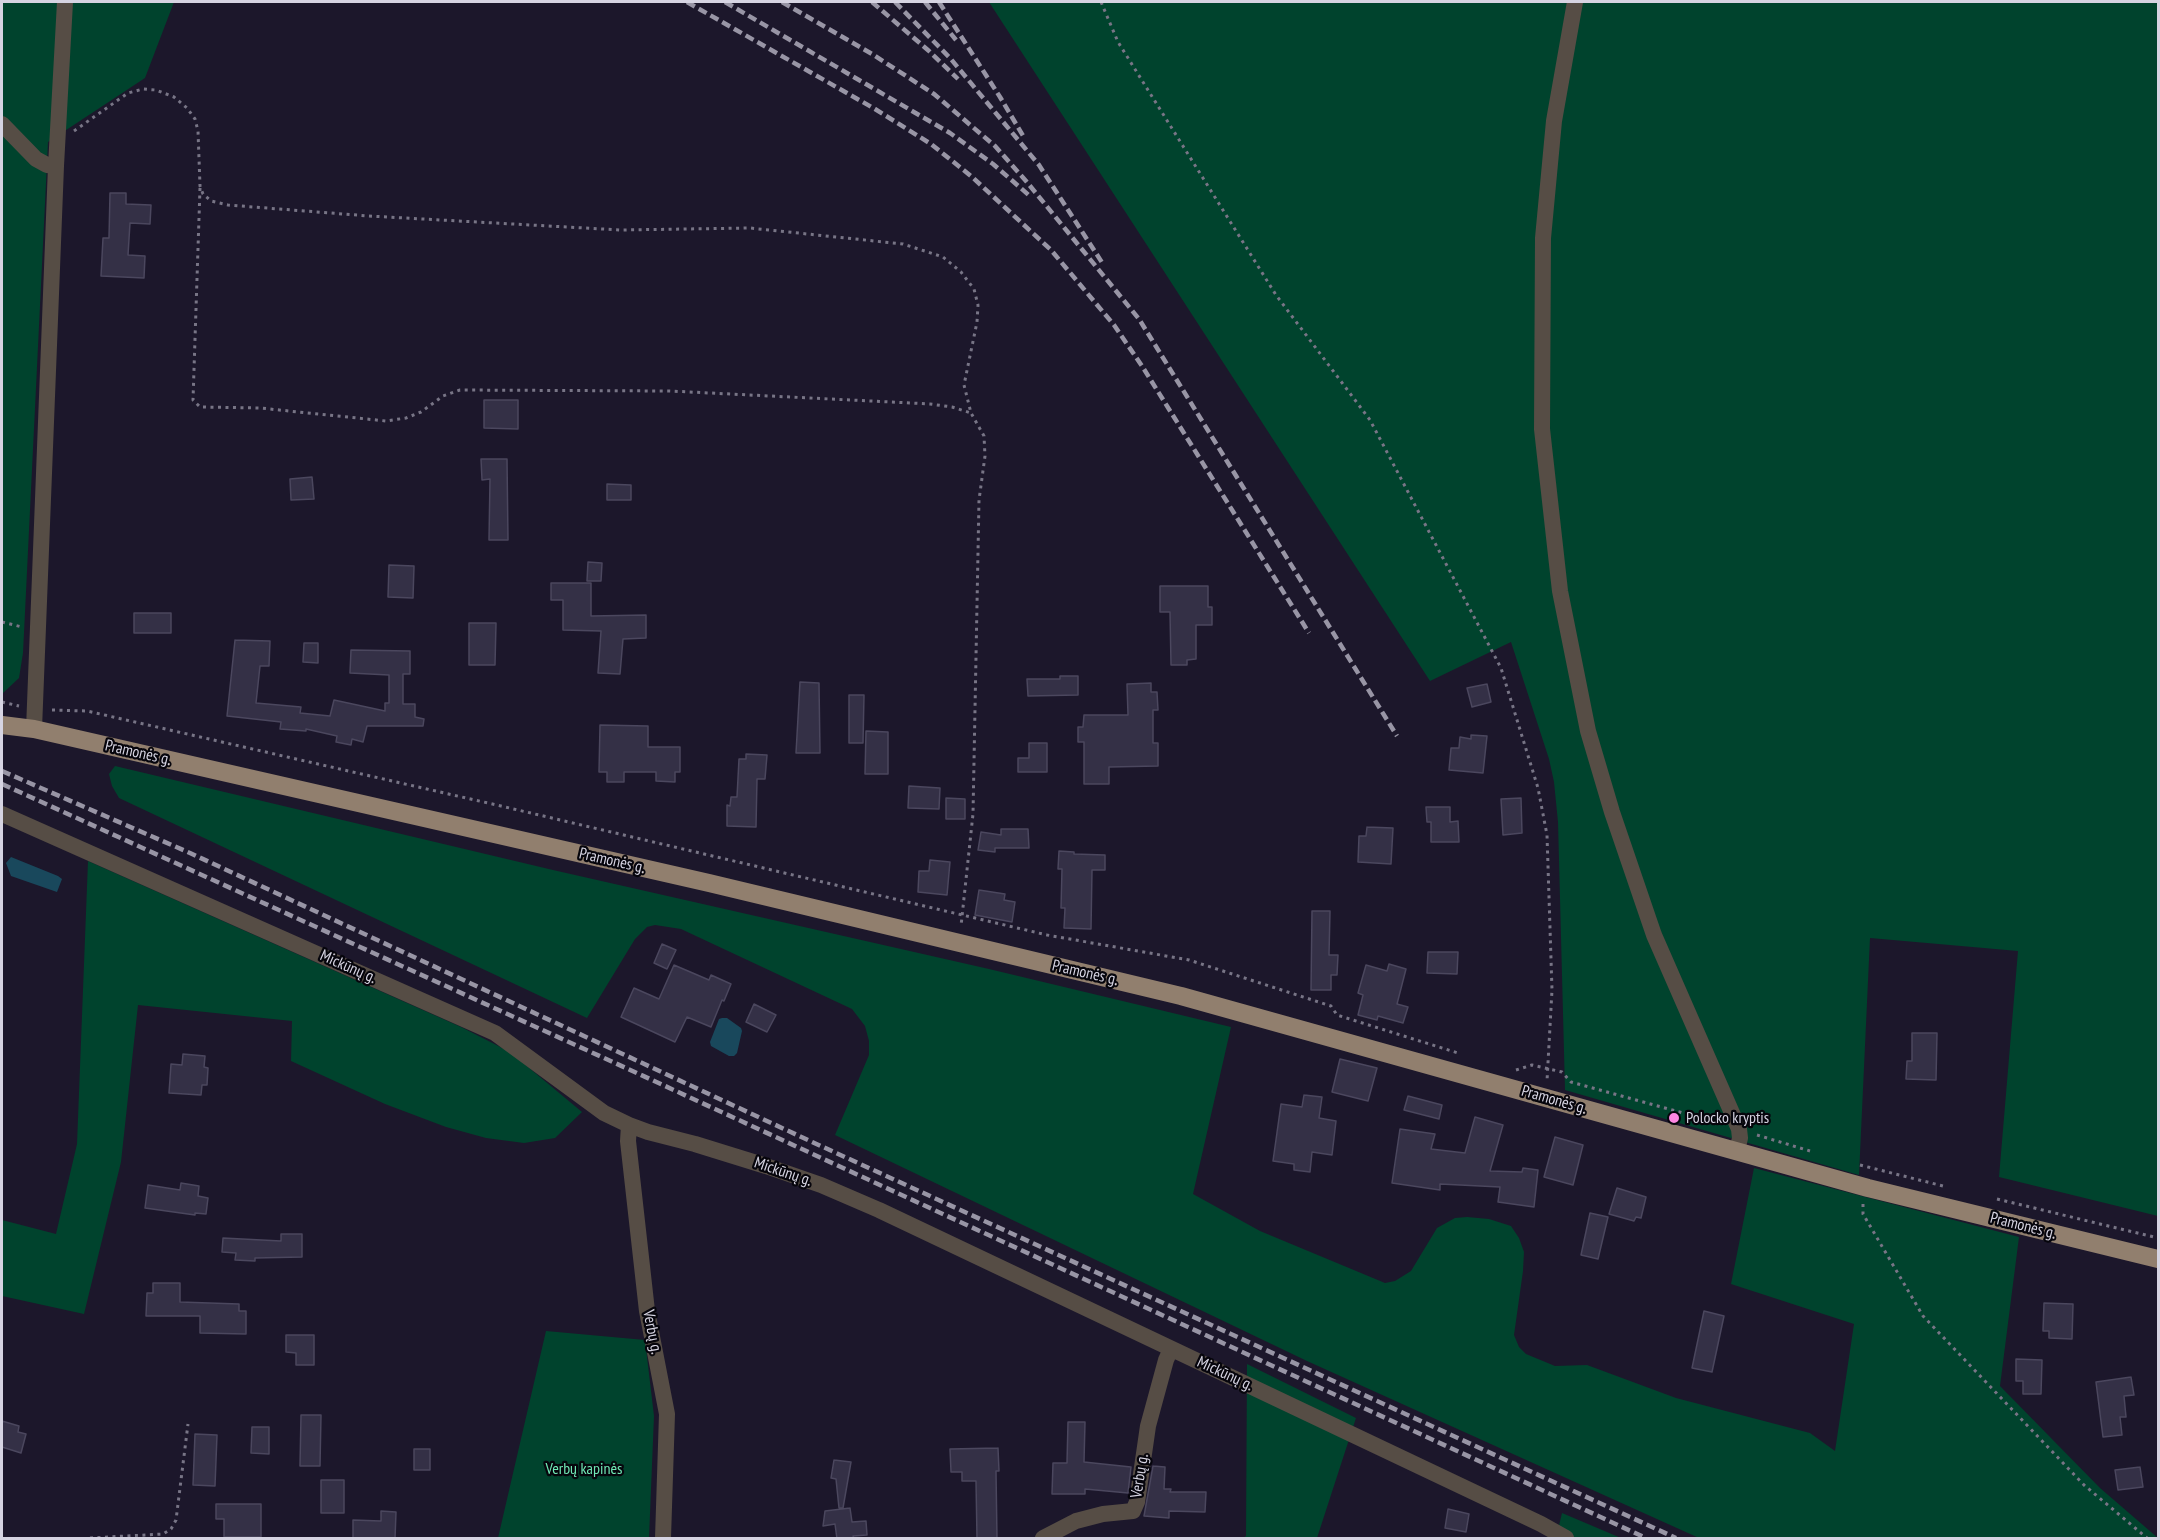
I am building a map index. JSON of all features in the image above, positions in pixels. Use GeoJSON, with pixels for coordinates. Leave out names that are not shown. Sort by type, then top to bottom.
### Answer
{"type":"FeatureCollection","features":[{"type":"Feature","properties":{"kind":"main road","name":"Pramonės g."},"geometry":{"type":"LineString","coordinates":[[2,725],[34,729],[698,881],[1244,1012],[1868,1188],[2158,1259]]}},
{"type":"Feature","properties":{"kind":"street"},"geometry":{"type":"LineString","coordinates":[[34,729],[56,166],[65,2]]}},
{"type":"Feature","properties":{"kind":"street"},"geometry":{"type":"LineString","coordinates":[[1575,2],[1554,121],[1543,238],[1542,429],[1560,591],[1588,731],[1612,812],[1654,935],[1739,1129],[1740,1138],[1737,1151]]}},
{"type":"Feature","properties":{"kind":"street"},"geometry":{"type":"LineString","coordinates":[[2,124],[36,159],[47,165],[56,166]]}},
{"type":"Feature","properties":{"kind":"street","name":"Mickūnų g."},"geometry":{"type":"LineString","coordinates":[[2,814],[495,1033],[604,1113],[629,1125],[766,1166],[821,1185],[879,1210],[1541,1524],[1566,1539]]}},
{"type":"Feature","properties":{"kind":"street","name":"Verbų g."},"geometry":{"type":"LineString","coordinates":[[629,1125],[628,1141],[647,1311],[667,1414],[663,1539]]}},
{"type":"Feature","properties":{"kind":"street","name":"Verbų g."},"geometry":{"type":"LineString","coordinates":[[1043,1539],[1076,1521],[1102,1514],[1132,1511],[1137,1502],[1148,1426],[1171,1349]]}},
{"type":"Feature","properties":{"kind":"path"},"geometry":{"type":"LineString","coordinates":[[1101,2],[1118,42],[1276,295],[1370,420],[1501,668],[1538,788],[1547,835],[1552,990],[1546,1098]]}},
{"type":"Feature","properties":{"kind":"path"},"geometry":{"type":"LineString","coordinates":[[58,142],[128,93],[143,89],[156,90],[174,97],[187,108],[195,119],[198,131],[200,186],[193,400],[200,407],[260,408],[386,421],[406,418],[421,412],[443,396],[460,390],[670,391],[930,404],[971,413]]}},
{"type":"Feature","properties":{"kind":"path"},"geometry":{"type":"LineString","coordinates":[[200,186],[203,194],[211,201],[228,205],[369,216],[621,230],[750,228],[903,244],[943,258],[961,272],[974,289],[978,305],[977,322],[964,385],[971,413],[984,436],[985,456],[979,500],[973,814],[963,915],[957,943]]}},
{"type":"Feature","properties":{"kind":"path"},"geometry":{"type":"LineString","coordinates":[[1868,1188],[1863,1204],[1863,1214],[1923,1316],[2084,1485],[2147,1539]]}},
{"type":"Feature","properties":{"kind":"path"},"geometry":{"type":"LineString","coordinates":[[90,1539],[163,1534],[171,1529],[176,1520],[188,1424]]}},
{"type":"Feature","properties":{"kind":"green space"},"geometry":{"type":"Polygon","coordinates":[[[2,2],[174,2],[145,78],[48,142],[23,653],[19,678],[2,694],[2,2]]]}},
{"type":"Feature","properties":{"kind":"green space"},"geometry":{"type":"Polygon","coordinates":[[[989,2],[2158,2],[2158,1216],[1999,1177],[2018,951],[1870,938],[1859,1175],[1565,1090],[1558,822],[1554,782],[1549,759],[1511,642],[1430,681],[989,2]]]}},
{"type":"Feature","properties":{"kind":"green space"},"geometry":{"type":"Polygon","coordinates":[[[115,766],[1231,1027],[1193,1194],[1260,1231],[1385,1283],[1395,1281],[1411,1271],[1437,1228],[1455,1218],[1489,1219],[1511,1226],[1524,1252],[1514,1335],[1519,1347],[1526,1354],[1555,1366],[1587,1365],[1676,1398],[1810,1433],[1835,1451],[1854,1324],[1731,1284],[1754,1168],[2019,1237],[2000,1386],[2100,1488],[2158,1538],[1699,1538],[1307,1361],[835,1135],[869,1055],[869,1041],[865,1026],[852,1009],[681,929],[655,925],[647,927],[635,939],[587,1018],[119,798],[112,786],[109,774],[115,766]]]}},
{"type":"Feature","properties":{"kind":"green space"},"geometry":{"type":"Polygon","coordinates":[[[88,861],[461,1027],[510,1052],[582,1112],[555,1138],[524,1143],[486,1138],[446,1127],[385,1104],[291,1061],[292,1021],[138,1005],[121,1162],[84,1314],[2,1296],[2,1220],[56,1234],[77,1144],[88,861]]]}},
{"type":"Feature","properties":{"kind":"green space","name":"Verbų kapinės"},"geometry":{"type":"Polygon","coordinates":[[[546,1331],[645,1340],[654,1416],[649,1538],[498,1538],[546,1331]]]}},
{"type":"Feature","properties":{"kind":"green space"},"geometry":{"type":"Polygon","coordinates":[[[1247,1364],[1356,1418],[1317,1538],[1243,1538],[1246,1536],[1247,1364]]]}},
{"type":"Feature","properties":{"kind":"green space"},"geometry":{"type":"Polygon","coordinates":[[[1562,1513],[1621,1538],[1556,1538],[1562,1513]]]}},
{"type":"Feature","properties":{"kind":"water"},"geometry":{"type":"Polygon","coordinates":[[[11,857],[62,879],[57,892],[11,876],[6,863],[11,857]]]}},
{"type":"Feature","properties":{"kind":"water"},"geometry":{"type":"Polygon","coordinates":[[[727,1018],[742,1031],[737,1053],[734,1056],[729,1056],[711,1046],[710,1042],[719,1019],[727,1018]]]}},
{"type":"Feature","properties":{"kind":"building"},"geometry":{"type":"Polygon","coordinates":[[[110,193],[126,193],[126,204],[151,205],[150,224],[130,223],[128,255],[145,256],[144,278],[101,276],[103,238],[109,238],[110,193]]]}},
{"type":"Feature","properties":{"kind":"building"},"geometry":{"type":"Polygon","coordinates":[[[484,400],[518,400],[518,429],[484,428],[484,400]]]}},
{"type":"Feature","properties":{"kind":"building"},"geometry":{"type":"Polygon","coordinates":[[[481,459],[507,459],[508,540],[489,540],[490,479],[482,480],[481,459]]]}},
{"type":"Feature","properties":{"kind":"building"},"geometry":{"type":"Polygon","coordinates":[[[312,477],[314,499],[291,500],[290,479],[312,477]]]}},
{"type":"Feature","properties":{"kind":"building"},"geometry":{"type":"Polygon","coordinates":[[[607,484],[631,485],[631,500],[607,500],[607,484]]]}},
{"type":"Feature","properties":{"kind":"building"},"geometry":{"type":"Polygon","coordinates":[[[588,562],[602,563],[601,581],[587,581],[588,562]]]}},
{"type":"Feature","properties":{"kind":"building"},"geometry":{"type":"Polygon","coordinates":[[[389,565],[414,566],[413,598],[388,597],[389,565]]]}},
{"type":"Feature","properties":{"kind":"building"},"geometry":{"type":"Polygon","coordinates":[[[551,583],[591,583],[591,616],[646,615],[646,638],[623,639],[620,674],[598,673],[601,631],[563,630],[563,600],[551,600],[551,583]]]}},
{"type":"Feature","properties":{"kind":"building"},"geometry":{"type":"Polygon","coordinates":[[[1160,586],[1208,586],[1208,607],[1212,607],[1212,625],[1196,625],[1196,659],[1187,660],[1187,665],[1171,665],[1170,612],[1160,612],[1160,586]]]}},
{"type":"Feature","properties":{"kind":"building"},"geometry":{"type":"Polygon","coordinates":[[[134,613],[171,613],[171,633],[134,633],[134,613]]]}},
{"type":"Feature","properties":{"kind":"building"},"geometry":{"type":"Polygon","coordinates":[[[469,623],[496,623],[495,665],[469,665],[469,623]]]}},
{"type":"Feature","properties":{"kind":"building"},"geometry":{"type":"Polygon","coordinates":[[[235,640],[270,641],[269,666],[260,666],[256,703],[301,707],[300,713],[330,716],[334,700],[385,711],[385,703],[389,703],[389,675],[350,673],[351,650],[410,651],[410,674],[403,674],[403,704],[415,704],[415,717],[424,719],[423,726],[367,726],[363,742],[352,739],[351,745],[336,742],[337,736],[306,729],[306,731],[280,729],[281,722],[227,716],[235,640]]]}},
{"type":"Feature","properties":{"kind":"building"},"geometry":{"type":"Polygon","coordinates":[[[304,643],[318,643],[318,663],[303,662],[304,643]]]}},
{"type":"Feature","properties":{"kind":"building"},"geometry":{"type":"Polygon","coordinates":[[[1060,676],[1078,676],[1078,695],[1028,696],[1027,679],[1060,679],[1060,676]]]}},
{"type":"Feature","properties":{"kind":"building"},"geometry":{"type":"Polygon","coordinates":[[[800,682],[819,683],[820,753],[796,753],[800,682]]]}},
{"type":"Feature","properties":{"kind":"building"},"geometry":{"type":"Polygon","coordinates":[[[1151,683],[1151,692],[1157,692],[1158,710],[1153,710],[1153,743],[1158,743],[1158,766],[1109,767],[1109,784],[1084,784],[1084,742],[1078,742],[1078,727],[1083,727],[1084,715],[1128,715],[1127,684],[1151,683]]]}},
{"type":"Feature","properties":{"kind":"building"},"geometry":{"type":"Polygon","coordinates":[[[1487,684],[1491,702],[1472,707],[1467,688],[1487,684]]]}},
{"type":"Feature","properties":{"kind":"building"},"geometry":{"type":"Polygon","coordinates":[[[849,695],[864,695],[863,743],[849,743],[849,695]]]}},
{"type":"Feature","properties":{"kind":"building"},"geometry":{"type":"Polygon","coordinates":[[[600,725],[648,726],[648,747],[680,747],[680,772],[675,772],[675,782],[656,781],[656,772],[624,772],[624,782],[607,782],[607,772],[599,772],[600,725]]]}},
{"type":"Feature","properties":{"kind":"building"},"geometry":{"type":"Polygon","coordinates":[[[866,731],[888,732],[888,774],[865,774],[866,731]]]}},
{"type":"Feature","properties":{"kind":"building"},"geometry":{"type":"Polygon","coordinates":[[[1471,735],[1487,736],[1483,773],[1449,770],[1451,748],[1459,748],[1460,737],[1471,739],[1471,735]]]}},
{"type":"Feature","properties":{"kind":"building"},"geometry":{"type":"Polygon","coordinates":[[[1029,743],[1047,743],[1047,772],[1018,772],[1018,758],[1029,758],[1029,743]]]}},
{"type":"Feature","properties":{"kind":"building"},"geometry":{"type":"Polygon","coordinates":[[[746,754],[767,755],[765,779],[757,779],[756,827],[727,826],[727,805],[730,806],[731,797],[737,797],[739,759],[746,759],[746,754]]]}},
{"type":"Feature","properties":{"kind":"building"},"geometry":{"type":"Polygon","coordinates":[[[909,786],[940,788],[939,809],[908,808],[909,786]]]}},
{"type":"Feature","properties":{"kind":"building"},"geometry":{"type":"Polygon","coordinates":[[[946,798],[965,799],[965,819],[946,819],[946,798]]]}},
{"type":"Feature","properties":{"kind":"building"},"geometry":{"type":"Polygon","coordinates":[[[1521,798],[1522,833],[1503,835],[1501,799],[1521,798]]]}},
{"type":"Feature","properties":{"kind":"building"},"geometry":{"type":"Polygon","coordinates":[[[1426,807],[1450,807],[1450,822],[1458,821],[1459,842],[1431,842],[1431,822],[1427,822],[1426,807]]]}},
{"type":"Feature","properties":{"kind":"building"},"geometry":{"type":"Polygon","coordinates":[[[1367,827],[1393,828],[1391,864],[1358,862],[1359,836],[1366,836],[1367,827]]]}},
{"type":"Feature","properties":{"kind":"building"},"geometry":{"type":"Polygon","coordinates":[[[1001,829],[1028,829],[1029,848],[995,848],[995,852],[978,850],[981,832],[1001,835],[1001,829]]]}},
{"type":"Feature","properties":{"kind":"building"},"geometry":{"type":"Polygon","coordinates":[[[1059,851],[1105,855],[1105,870],[1092,870],[1091,929],[1064,928],[1065,908],[1061,908],[1062,869],[1058,869],[1059,851]]]}},
{"type":"Feature","properties":{"kind":"building"},"geometry":{"type":"Polygon","coordinates":[[[930,860],[950,862],[947,895],[918,892],[919,871],[929,871],[930,860]]]}},
{"type":"Feature","properties":{"kind":"building"},"geometry":{"type":"Polygon","coordinates":[[[979,890],[1005,894],[1004,900],[1015,902],[1012,922],[975,915],[979,890]]]}},
{"type":"Feature","properties":{"kind":"building"},"geometry":{"type":"Polygon","coordinates":[[[1312,911],[1330,911],[1329,955],[1338,955],[1337,975],[1331,975],[1331,990],[1311,990],[1312,911]]]}},
{"type":"Feature","properties":{"kind":"building"},"geometry":{"type":"Polygon","coordinates":[[[662,944],[676,950],[667,969],[654,963],[662,944]]]}},
{"type":"Feature","properties":{"kind":"building"},"geometry":{"type":"Polygon","coordinates":[[[1428,952],[1458,952],[1457,974],[1427,973],[1428,952]]]}},
{"type":"Feature","properties":{"kind":"building"},"geometry":{"type":"Polygon","coordinates":[[[1389,964],[1406,969],[1397,1004],[1408,1007],[1403,1023],[1378,1016],[1377,1020],[1358,1015],[1363,995],[1358,993],[1366,965],[1387,971],[1389,964]]]}},
{"type":"Feature","properties":{"kind":"building"},"geometry":{"type":"Polygon","coordinates":[[[674,965],[709,980],[711,975],[731,984],[711,1027],[687,1017],[675,1042],[621,1017],[634,988],[659,999],[674,965]]]}},
{"type":"Feature","properties":{"kind":"building"},"geometry":{"type":"Polygon","coordinates":[[[754,1004],[776,1015],[767,1032],[746,1022],[754,1004]]]}},
{"type":"Feature","properties":{"kind":"building"},"geometry":{"type":"Polygon","coordinates":[[[1912,1033],[1937,1033],[1936,1080],[1906,1079],[1907,1061],[1912,1061],[1912,1033]]]}},
{"type":"Feature","properties":{"kind":"building"},"geometry":{"type":"Polygon","coordinates":[[[183,1054],[205,1056],[204,1067],[208,1068],[207,1085],[202,1085],[201,1095],[169,1093],[171,1064],[182,1065],[183,1054]]]}},
{"type":"Feature","properties":{"kind":"building"},"geometry":{"type":"Polygon","coordinates":[[[1340,1059],[1377,1068],[1368,1101],[1332,1092],[1340,1059]]]}},
{"type":"Feature","properties":{"kind":"building"},"geometry":{"type":"Polygon","coordinates":[[[1304,1095],[1322,1097],[1319,1118],[1336,1121],[1332,1155],[1312,1152],[1310,1172],[1294,1170],[1294,1164],[1273,1161],[1281,1104],[1302,1107],[1304,1095]]]}},
{"type":"Feature","properties":{"kind":"building"},"geometry":{"type":"Polygon","coordinates":[[[1408,1096],[1442,1105],[1439,1119],[1404,1110],[1408,1096]]]}},
{"type":"Feature","properties":{"kind":"building"},"geometry":{"type":"Polygon","coordinates":[[[1475,1117],[1503,1125],[1490,1171],[1522,1172],[1523,1168],[1538,1170],[1534,1207],[1498,1202],[1500,1187],[1440,1184],[1440,1190],[1392,1183],[1400,1129],[1435,1134],[1431,1149],[1465,1153],[1475,1117]]]}},
{"type":"Feature","properties":{"kind":"building"},"geometry":{"type":"Polygon","coordinates":[[[1555,1137],[1583,1145],[1573,1185],[1544,1177],[1555,1137]]]}},
{"type":"Feature","properties":{"kind":"building"},"geometry":{"type":"Polygon","coordinates":[[[181,1183],[199,1186],[198,1196],[208,1198],[206,1214],[195,1213],[195,1215],[145,1208],[148,1185],[180,1190],[181,1183]]]}},
{"type":"Feature","properties":{"kind":"building"},"geometry":{"type":"Polygon","coordinates":[[[1617,1188],[1646,1197],[1641,1218],[1636,1217],[1634,1221],[1609,1214],[1617,1188]]]}},
{"type":"Feature","properties":{"kind":"building"},"geometry":{"type":"Polygon","coordinates":[[[1590,1213],[1608,1217],[1598,1259],[1581,1255],[1590,1213]]]}},
{"type":"Feature","properties":{"kind":"building"},"geometry":{"type":"Polygon","coordinates":[[[281,1234],[302,1234],[302,1257],[255,1258],[255,1261],[235,1260],[236,1253],[222,1252],[223,1238],[281,1241],[281,1234]]]}},
{"type":"Feature","properties":{"kind":"building"},"geometry":{"type":"Polygon","coordinates":[[[153,1283],[180,1283],[180,1302],[239,1304],[239,1311],[246,1311],[246,1334],[200,1333],[200,1316],[146,1316],[147,1293],[153,1293],[153,1283]]]}},
{"type":"Feature","properties":{"kind":"building"},"geometry":{"type":"Polygon","coordinates":[[[2044,1303],[2073,1304],[2072,1339],[2049,1338],[2049,1331],[2043,1331],[2044,1303]]]}},
{"type":"Feature","properties":{"kind":"building"},"geometry":{"type":"Polygon","coordinates":[[[1704,1311],[1724,1316],[1712,1372],[1692,1368],[1704,1311]]]}},
{"type":"Feature","properties":{"kind":"building"},"geometry":{"type":"Polygon","coordinates":[[[286,1335],[314,1335],[314,1365],[296,1365],[296,1353],[286,1352],[286,1335]]]}},
{"type":"Feature","properties":{"kind":"building"},"geometry":{"type":"Polygon","coordinates":[[[2016,1359],[2042,1360],[2041,1394],[2023,1394],[2023,1381],[2016,1381],[2016,1359]]]}},
{"type":"Feature","properties":{"kind":"building"},"geometry":{"type":"Polygon","coordinates":[[[2131,1377],[2134,1395],[2124,1396],[2126,1417],[2120,1417],[2122,1435],[2103,1437],[2096,1382],[2131,1377]]]}},
{"type":"Feature","properties":{"kind":"building"},"geometry":{"type":"Polygon","coordinates":[[[301,1415],[321,1415],[320,1466],[300,1466],[301,1415]]]}},
{"type":"Feature","properties":{"kind":"building"},"geometry":{"type":"Polygon","coordinates":[[[2,1421],[19,1426],[18,1432],[26,1434],[21,1453],[2,1447],[2,1421]]]}},
{"type":"Feature","properties":{"kind":"building"},"geometry":{"type":"Polygon","coordinates":[[[1068,1422],[1085,1422],[1084,1462],[1131,1467],[1128,1493],[1085,1489],[1085,1494],[1052,1494],[1053,1463],[1067,1463],[1068,1422]]]}},
{"type":"Feature","properties":{"kind":"building"},"geometry":{"type":"Polygon","coordinates":[[[252,1427],[269,1427],[269,1454],[251,1453],[252,1427]]]}},
{"type":"Feature","properties":{"kind":"building"},"geometry":{"type":"Polygon","coordinates":[[[195,1434],[217,1435],[215,1486],[193,1485],[195,1434]]]}},
{"type":"Feature","properties":{"kind":"building"},"geometry":{"type":"Polygon","coordinates":[[[998,1448],[997,1539],[977,1539],[976,1481],[962,1481],[962,1472],[951,1472],[950,1449],[998,1448]]]}},
{"type":"Feature","properties":{"kind":"building"},"geometry":{"type":"Polygon","coordinates":[[[414,1449],[430,1449],[430,1470],[414,1470],[414,1449]]]}},
{"type":"Feature","properties":{"kind":"building"},"geometry":{"type":"Polygon","coordinates":[[[834,1460],[851,1462],[843,1508],[839,1508],[836,1479],[831,1478],[834,1460]]]}},
{"type":"Feature","properties":{"kind":"building"},"geometry":{"type":"Polygon","coordinates":[[[1153,1466],[1165,1467],[1164,1489],[1171,1489],[1170,1492],[1206,1492],[1205,1512],[1169,1511],[1169,1518],[1144,1516],[1153,1466]]]}},
{"type":"Feature","properties":{"kind":"building"},"geometry":{"type":"Polygon","coordinates":[[[2140,1467],[2143,1487],[2118,1490],[2115,1470],[2140,1467]]]}},
{"type":"Feature","properties":{"kind":"building"},"geometry":{"type":"Polygon","coordinates":[[[321,1480],[344,1480],[344,1513],[321,1513],[321,1480]]]}},
{"type":"Feature","properties":{"kind":"building"},"geometry":{"type":"Polygon","coordinates":[[[216,1504],[261,1504],[261,1537],[224,1537],[224,1519],[216,1519],[216,1504]]]}},
{"type":"Feature","properties":{"kind":"building"},"geometry":{"type":"Polygon","coordinates":[[[850,1508],[852,1522],[866,1521],[867,1535],[853,1536],[854,1539],[837,1539],[835,1524],[823,1526],[825,1511],[850,1508]]]}},
{"type":"Feature","properties":{"kind":"building"},"geometry":{"type":"Polygon","coordinates":[[[1448,1509],[1469,1514],[1466,1532],[1445,1528],[1448,1509]]]}},
{"type":"Feature","properties":{"kind":"building"},"geometry":{"type":"Polygon","coordinates":[[[381,1511],[396,1512],[395,1539],[353,1539],[353,1520],[381,1521],[381,1511]]]}},
{"type":"Feature","properties":{"kind":"railway"},"geometry":{"type":"LineString","coordinates":[[687,2],[875,109],[931,144],[971,176],[1051,250],[1114,325],[1142,366],[1309,633]]}},
{"type":"Feature","properties":{"kind":"railway"},"geometry":{"type":"LineString","coordinates":[[725,2],[950,133],[993,164],[1031,197]]}},
{"type":"Feature","properties":{"kind":"railway"},"geometry":{"type":"LineString","coordinates":[[782,2],[872,54],[934,94],[995,146],[1026,181],[1139,319],[1397,736]]}},
{"type":"Feature","properties":{"kind":"railway"},"geometry":{"type":"LineString","coordinates":[[872,2],[958,79]]}},
{"type":"Feature","properties":{"kind":"railway"},"geometry":{"type":"LineString","coordinates":[[895,2],[950,58],[1039,165],[1103,264]]}},
{"type":"Feature","properties":{"kind":"railway"},"geometry":{"type":"LineString","coordinates":[[925,2],[956,40]]}},
{"type":"Feature","properties":{"kind":"railway"},"geometry":{"type":"LineString","coordinates":[[939,2],[1025,139]]}},
{"type":"Feature","properties":{"kind":"railway"},"geometry":{"type":"LineString","coordinates":[[2,771],[190,853],[810,1141],[1676,1538]]}},
{"type":"Feature","properties":{"kind":"railway"},"geometry":{"type":"LineString","coordinates":[[2,784],[626,1068],[1646,1538]]}},
{"type":"Feature","properties":{"kind":"place","name":"Polocko kryptis"},"geometry":{"type":"Point","coordinates":[1674,1118]}}]}
